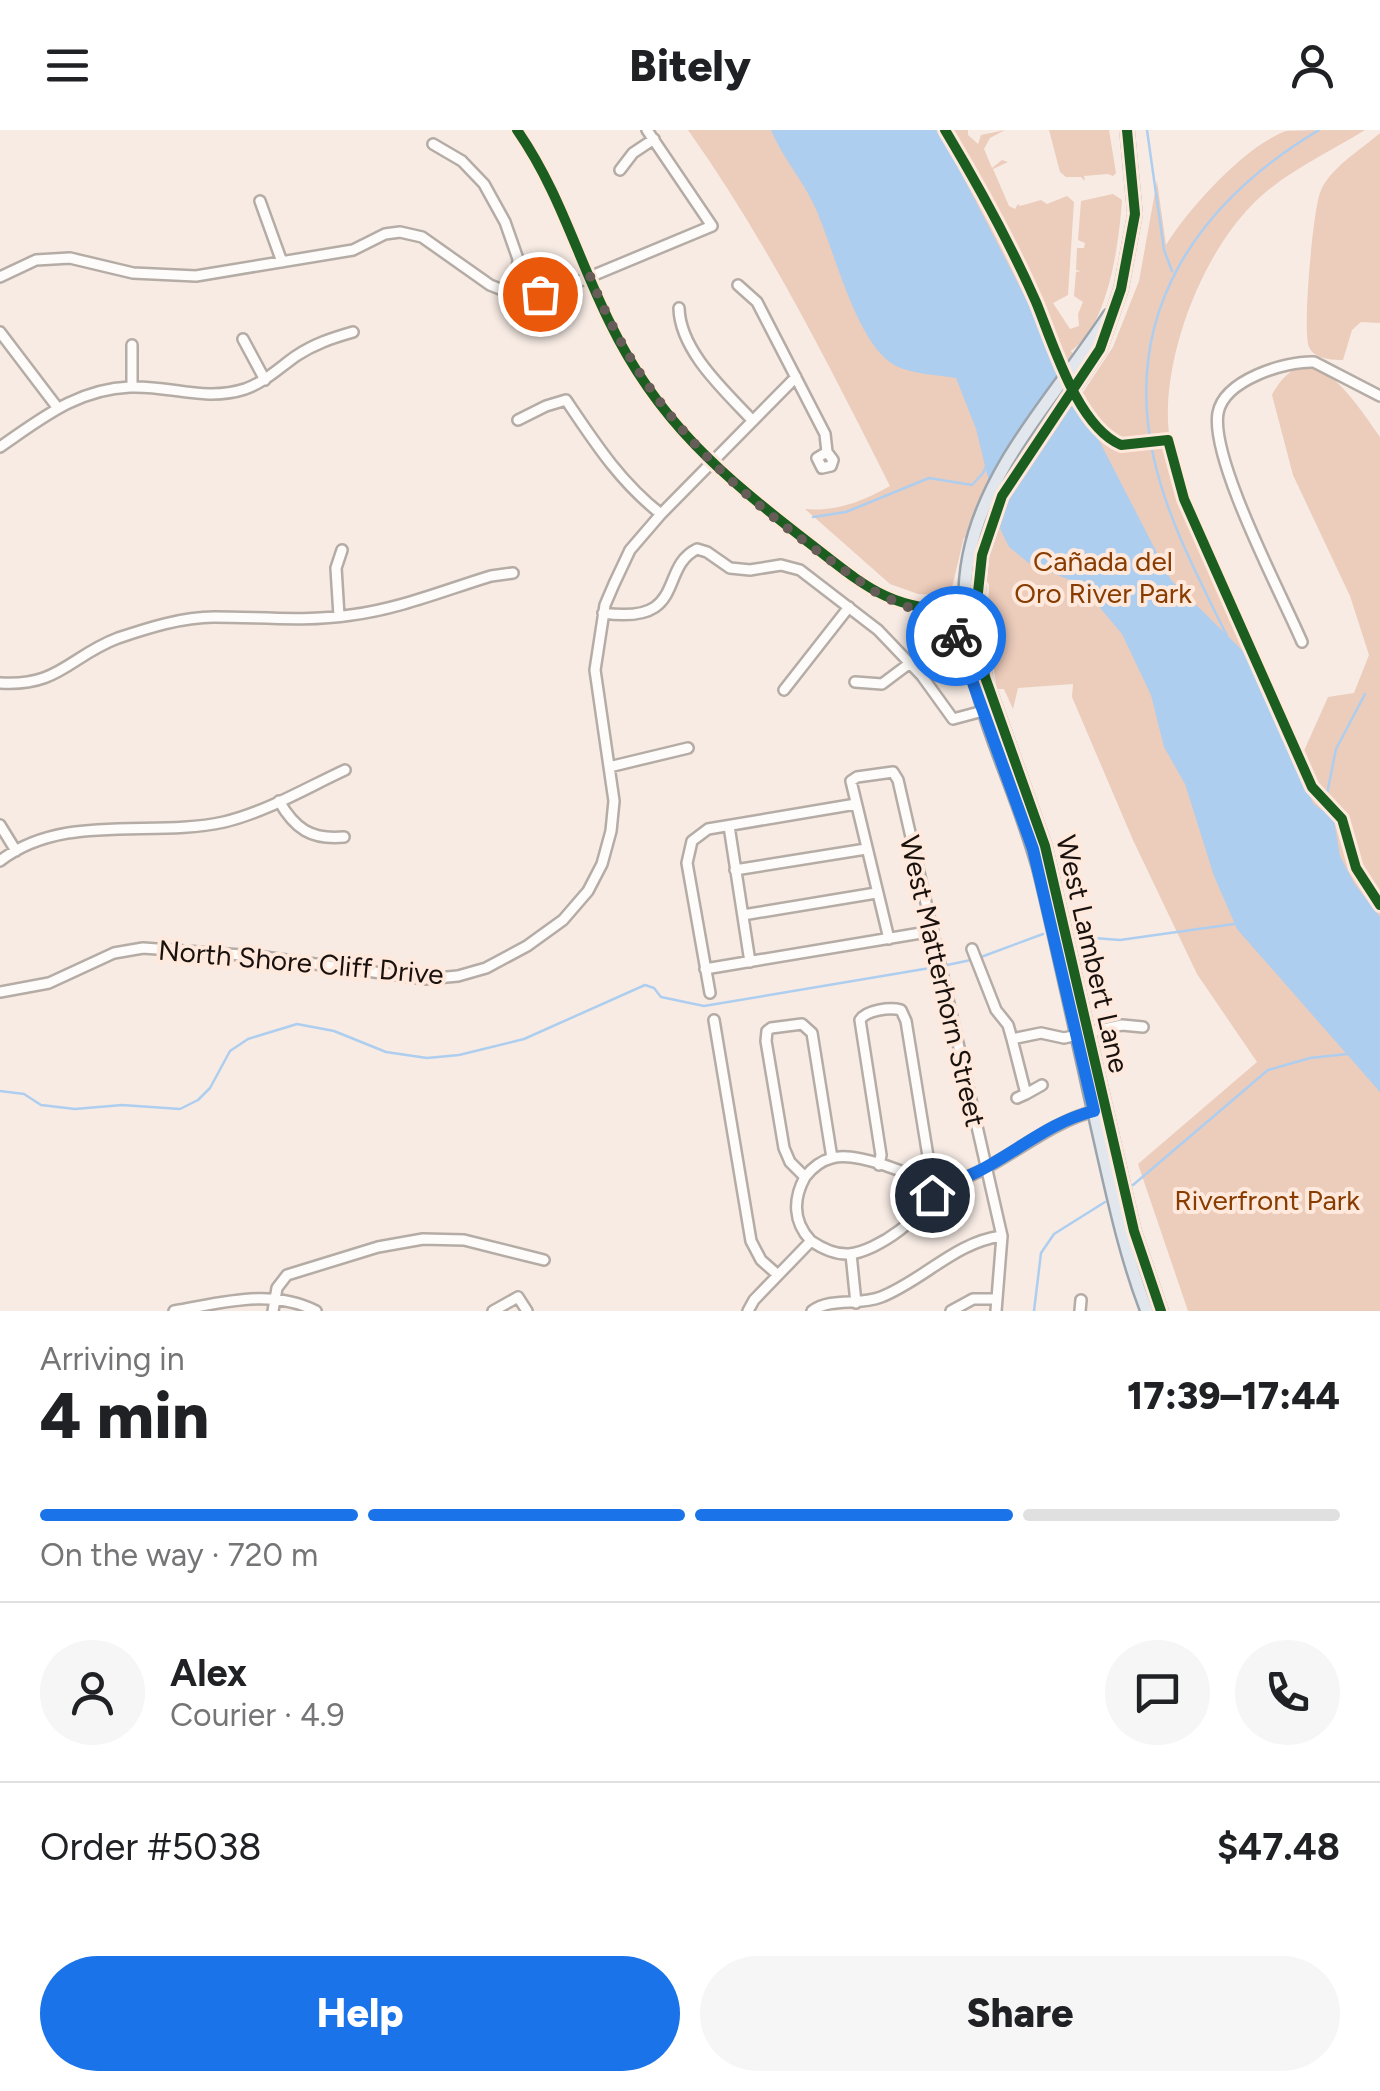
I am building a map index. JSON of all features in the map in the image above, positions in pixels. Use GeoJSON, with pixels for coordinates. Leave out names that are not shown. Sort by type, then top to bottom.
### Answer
{"type":"FeatureCollection","features":[{"type":"Feature","properties":{"kind":"main road"},"geometry":{"type":"LineString","coordinates":[[972,608],[984,546],[1002,496],[1116,303],[1134,226],[1128,130]]}},
{"type":"Feature","properties":{"kind":"main road"},"geometry":{"type":"LineString","coordinates":[[972,608],[964,592],[974,537],[991,491],[1081,365]]}},
{"type":"Feature","properties":{"kind":"main road","name":"West Lambert Lane"},"geometry":{"type":"LineString","coordinates":[[972,608],[973,680],[1037,863],[1083,1034]]}},
{"type":"Feature","properties":{"kind":"main road","name":"West Lambert Lane"},"geometry":{"type":"LineString","coordinates":[[972,608],[984,677],[1049,860],[1126,1250],[1148,1311]]}},
{"type":"Feature","properties":{"kind":"main road"},"geometry":{"type":"LineString","coordinates":[[998,751],[1004,754],[1022,797],[1031,805]]}},
{"type":"Feature","properties":{"kind":"main road","name":"West Lambert Lane"},"geometry":{"type":"LineString","coordinates":[[1100,1110],[1138,1246],[1161,1311]]}},
{"type":"Feature","properties":{"kind":"street"},"geometry":{"type":"LineString","coordinates":[[517,130],[557,196],[618,339],[666,414],[710,464],[852,576],[898,603],[950,626],[973,680]]}},
{"type":"Feature","properties":{"kind":"street"},"geometry":{"type":"LineString","coordinates":[[0,277],[21,266],[54,258],[86,260],[133,273],[196,276],[354,250],[385,234],[412,234],[434,244],[490,285],[515,294],[540,294],[712,226],[650,134],[620,170]]}},
{"type":"Feature","properties":{"kind":"street"},"geometry":{"type":"LineString","coordinates":[[433,144],[462,161],[484,184],[506,222],[518,260],[515,294]]}},
{"type":"Feature","properties":{"kind":"street"},"geometry":{"type":"LineString","coordinates":[[260,201],[282,262]]}},
{"type":"Feature","properties":{"kind":"street"},"geometry":{"type":"LineString","coordinates":[[738,285],[757,302],[824,434],[827,452]]}},
{"type":"Feature","properties":{"kind":"street"},"geometry":{"type":"LineString","coordinates":[[679,308],[681,324],[696,352],[753,420]]}},
{"type":"Feature","properties":{"kind":"street"},"geometry":{"type":"LineString","coordinates":[[0,332],[57,407]]}},
{"type":"Feature","properties":{"kind":"street"},"geometry":{"type":"LineString","coordinates":[[0,448],[57,407],[93,394],[132,386],[227,394],[266,380],[317,344],[353,332]]}},
{"type":"Feature","properties":{"kind":"street"},"geometry":{"type":"LineString","coordinates":[[243,340],[266,380]]}},
{"type":"Feature","properties":{"kind":"street"},"geometry":{"type":"LineString","coordinates":[[132,345],[132,386]]}},
{"type":"Feature","properties":{"kind":"street"},"geometry":{"type":"LineString","coordinates":[[1302,642],[1226,468],[1217,430],[1218,408],[1232,389],[1267,370],[1304,362],[1323,366],[1380,396]]}},
{"type":"Feature","properties":{"kind":"street","name":"North Shore Cliff Drive"},"geometry":{"type":"LineString","coordinates":[[0,992],[48,982],[114,953],[143,948],[257,956],[425,978],[458,976],[486,968],[527,946],[563,920],[588,891],[602,864],[611,830],[614,801],[595,670],[604,613],[630,550],[796,377]]}},
{"type":"Feature","properties":{"kind":"street"},"geometry":{"type":"LineString","coordinates":[[518,420],[566,400],[612,468],[634,493],[661,514]]}},
{"type":"Feature","properties":{"kind":"street"},"geometry":{"type":"LineString","coordinates":[[604,613],[641,613],[654,607],[665,598],[686,558],[698,549],[730,568],[750,570],[781,565],[800,570],[878,630],[910,663],[953,720],[983,711]]}},
{"type":"Feature","properties":{"kind":"street"},"geometry":{"type":"LineString","coordinates":[[340,616],[336,568],[342,550]]}},
{"type":"Feature","properties":{"kind":"street"},"geometry":{"type":"LineString","coordinates":[[0,683],[33,683],[48,678],[97,648],[176,622],[212,617],[286,620],[340,616],[402,604],[491,576],[512,574]]}},
{"type":"Feature","properties":{"kind":"street"},"geometry":{"type":"LineString","coordinates":[[898,603],[928,610],[972,608]]}},
{"type":"Feature","properties":{"kind":"street"},"geometry":{"type":"LineString","coordinates":[[784,690],[849,608]]}},
{"type":"Feature","properties":{"kind":"street"},"geometry":{"type":"LineString","coordinates":[[855,682],[882,684],[910,663]]}},
{"type":"Feature","properties":{"kind":"street"},"geometry":{"type":"LineString","coordinates":[[608,768],[688,748]]}},
{"type":"Feature","properties":{"kind":"street"},"geometry":{"type":"LineString","coordinates":[[0,860],[39,839],[71,833],[222,822],[345,770]]}},
{"type":"Feature","properties":{"kind":"street","name":"West Matterhorn Street"},"geometry":{"type":"LineString","coordinates":[[856,804],[854,778],[892,772],[898,780],[1002,1236],[996,1311]]}},
{"type":"Feature","properties":{"kind":"street"},"geometry":{"type":"LineString","coordinates":[[279,801],[289,819],[306,833],[316,838],[344,837]]}},
{"type":"Feature","properties":{"kind":"street"},"geometry":{"type":"LineString","coordinates":[[710,993],[687,863],[689,846],[703,832],[856,804],[888,939]]}},
{"type":"Feature","properties":{"kind":"street"},"geometry":{"type":"LineString","coordinates":[[0,825],[16,850]]}},
{"type":"Feature","properties":{"kind":"street"},"geometry":{"type":"LineString","coordinates":[[729,826],[750,962]]}},
{"type":"Feature","properties":{"kind":"street"},"geometry":{"type":"LineString","coordinates":[[735,870],[866,849]]}},
{"type":"Feature","properties":{"kind":"street"},"geometry":{"type":"LineString","coordinates":[[743,915],[876,892]]}},
{"type":"Feature","properties":{"kind":"street"},"geometry":{"type":"LineString","coordinates":[[705,969],[933,931]]}},
{"type":"Feature","properties":{"kind":"street"},"geometry":{"type":"LineString","coordinates":[[972,948],[1012,1040],[1022,1096],[1042,1085]]}},
{"type":"Feature","properties":{"kind":"street"},"geometry":{"type":"LineString","coordinates":[[879,1165],[881,1156],[861,1018],[896,1008],[905,1015],[933,1187],[918,1216],[868,1248],[851,1254],[827,1250],[802,1230],[797,1211],[799,1188],[816,1165],[832,1158],[849,1157],[921,1179],[933,1187],[962,1181],[1054,1124],[1100,1110]]}},
{"type":"Feature","properties":{"kind":"street"},"geometry":{"type":"LineString","coordinates":[[714,1020],[751,1241],[762,1260],[778,1275]]}},
{"type":"Feature","properties":{"kind":"street"},"geometry":{"type":"LineString","coordinates":[[805,1176],[790,1162],[784,1148],[767,1030],[802,1024],[809,1028],[832,1158]]}},
{"type":"Feature","properties":{"kind":"street"},"geometry":{"type":"LineString","coordinates":[[1012,1040],[1041,1032],[1060,1038],[1122,1025],[1143,1027]]}},
{"type":"Feature","properties":{"kind":"street"},"geometry":{"type":"LineString","coordinates":[[812,1311],[827,1303],[856,1303],[890,1293],[976,1240],[1002,1236]]}},
{"type":"Feature","properties":{"kind":"street"},"geometry":{"type":"LineString","coordinates":[[273,1311],[280,1281],[295,1271],[378,1247],[413,1241],[464,1240],[544,1260]]}},
{"type":"Feature","properties":{"kind":"street"},"geometry":{"type":"LineString","coordinates":[[748,1311],[811,1241]]}},
{"type":"Feature","properties":{"kind":"street"},"geometry":{"type":"LineString","coordinates":[[851,1254],[856,1303]]}},
{"type":"Feature","properties":{"kind":"street"},"geometry":{"type":"LineString","coordinates":[[493,1311],[518,1297],[527,1311]]}},
{"type":"Feature","properties":{"kind":"street"},"geometry":{"type":"LineString","coordinates":[[174,1311],[274,1298],[298,1302],[316,1311]]}},
{"type":"Feature","properties":{"kind":"street"},"geometry":{"type":"LineString","coordinates":[[951,1311],[972,1299],[998,1298]]}},
{"type":"Feature","properties":{"kind":"green space"},"geometry":{"type":"Polygon","coordinates":[[[688,130],[968,130],[978,144],[981,135],[1005,130],[990,138],[984,149],[992,168],[1002,160],[1008,162],[993,169],[1009,206],[1015,209],[1018,204],[1041,200],[1047,204],[1067,196],[1074,202],[1068,295],[1053,303],[1070,329],[1079,326],[1083,302],[1074,296],[1076,272],[1081,271],[1076,270],[1077,248],[1084,248],[1085,243],[1078,240],[1081,201],[1113,194],[1122,200],[1115,259],[1103,303],[1084,339],[1055,373],[1066,418],[1113,347],[1139,281],[1157,181],[1166,245],[1219,180],[1270,139],[1286,131],[1365,130],[1276,184],[1233,227],[1202,278],[1180,336],[1168,422],[1186,496],[1303,753],[1328,697],[1354,693],[1369,655],[1350,596],[1293,475],[1272,395],[1286,376],[1301,368],[1316,369],[1345,390],[1380,437],[1380,1311],[1188,1311],[1138,1164],[1257,1062],[1197,974],[1133,840],[1072,697],[1073,684],[1018,688],[1013,709],[1004,689],[997,689],[987,628],[989,585],[964,537],[950,596],[918,594],[890,584],[805,509],[849,504],[890,486],[771,260],[688,130]]]}},
{"type":"Feature","properties":{"kind":"green space"},"geometry":{"type":"Polygon","coordinates":[[[1049,130],[1109,130],[1116,173],[1084,176],[1085,181],[1081,177],[1066,177],[1060,172],[1049,130]]]}},
{"type":"Feature","properties":{"kind":"green space"},"geometry":{"type":"Polygon","coordinates":[[[1380,133],[1380,323],[1361,322],[1352,330],[1343,360],[1324,358],[1311,351],[1307,337],[1309,271],[1320,193],[1338,168],[1380,133]]]}},
{"type":"Feature","properties":{"kind":"water"},"geometry":{"type":"Polygon","coordinates":[[[771,130],[939,130],[1171,580],[1250,658],[1313,803],[1334,820],[1340,856],[1354,883],[1380,917],[1380,1092],[1237,929],[1214,876],[1185,784],[1164,747],[1151,695],[1122,634],[1080,584],[1030,564],[1009,547],[1001,531],[976,429],[956,378],[917,373],[896,366],[881,355],[857,316],[813,203],[771,130]]]}},
{"type":"Feature","properties":{"kind":"waterway"},"geometry":{"type":"LineString","coordinates":[[1147,130],[1164,250],[1172,271]]}},
{"type":"Feature","properties":{"kind":"waterway"},"geometry":{"type":"LineString","coordinates":[[1227,636],[1185,549],[1160,482],[1147,406],[1149,356],[1160,310],[1178,267],[1204,228],[1237,192],[1319,130]]}},
{"type":"Feature","properties":{"kind":"waterway"},"geometry":{"type":"LineString","coordinates":[[813,517],[846,512],[929,478],[972,485],[987,464]]}},
{"type":"Feature","properties":{"kind":"waterway"},"geometry":{"type":"LineString","coordinates":[[1323,814],[1336,749],[1365,694]]}},
{"type":"Feature","properties":{"kind":"waterway"},"geometry":{"type":"LineString","coordinates":[[1081,937],[1120,940],[1234,924]]}},
{"type":"Feature","properties":{"kind":"waterway"},"geometry":{"type":"LineString","coordinates":[[981,957],[1043,934]]}},
{"type":"Feature","properties":{"kind":"waterway"},"geometry":{"type":"LineString","coordinates":[[947,965],[971,960]]}},
{"type":"Feature","properties":{"kind":"waterway"},"geometry":{"type":"LineString","coordinates":[[0,1091],[24,1094],[41,1105],[75,1109],[122,1105],[180,1109],[210,1088],[230,1051],[248,1039],[297,1024],[334,1031],[386,1052],[427,1058],[459,1055],[524,1039],[645,985],[661,997],[704,1006],[936,967]]}},
{"type":"Feature","properties":{"kind":"waterway"},"geometry":{"type":"LineString","coordinates":[[1133,1185],[1268,1070],[1310,1058],[1347,1054]]}},
{"type":"Feature","properties":{"kind":"waterway"},"geometry":{"type":"LineString","coordinates":[[1034,1311],[1041,1253],[1054,1234],[1105,1202]]}},
{"type":"Feature","properties":{"kind":"cycle path"},"geometry":{"type":"LineString","coordinates":[[517,130],[545,177],[629,358],[649,390],[695,445],[748,494],[862,583],[916,606],[964,611]]}},
{"type":"Feature","properties":{"kind":"cycle path"},"geometry":{"type":"LineString","coordinates":[[945,130],[1004,236],[1079,402],[1105,435],[1121,445],[1168,440],[1184,499],[1312,787],[1342,819],[1356,868],[1380,905]]}},
{"type":"Feature","properties":{"kind":"cycle path"},"geometry":{"type":"LineString","coordinates":[[1127,130],[1135,214],[1121,289],[1100,349],[1002,496],[982,555],[976,611],[985,677],[1045,846],[1134,1231],[1161,1311]]}},
{"type":"Feature","properties":{"kind":"way so far"},"geometry":{"type":"LineString","coordinates":[[540,294],[590,276],[618,339],[640,376],[666,414],[710,464],[852,576],[889,600],[942,621],[956,636]]}},
{"type":"Feature","properties":{"kind":"route"},"geometry":{"type":"LineString","coordinates":[[932,1195],[933,1187],[967,1179],[1054,1124],[1094,1111],[1033,849],[956,636]]}},
{"type":"Feature","properties":{"kind":"park label","name":"Cañada del Oro River Park"},"geometry":{"type":"Point","coordinates":[1103,577]}},
{"type":"Feature","properties":{"kind":"park label","name":"Riverfront Park"},"geometry":{"type":"Point","coordinates":[1267,1200]}}]}
